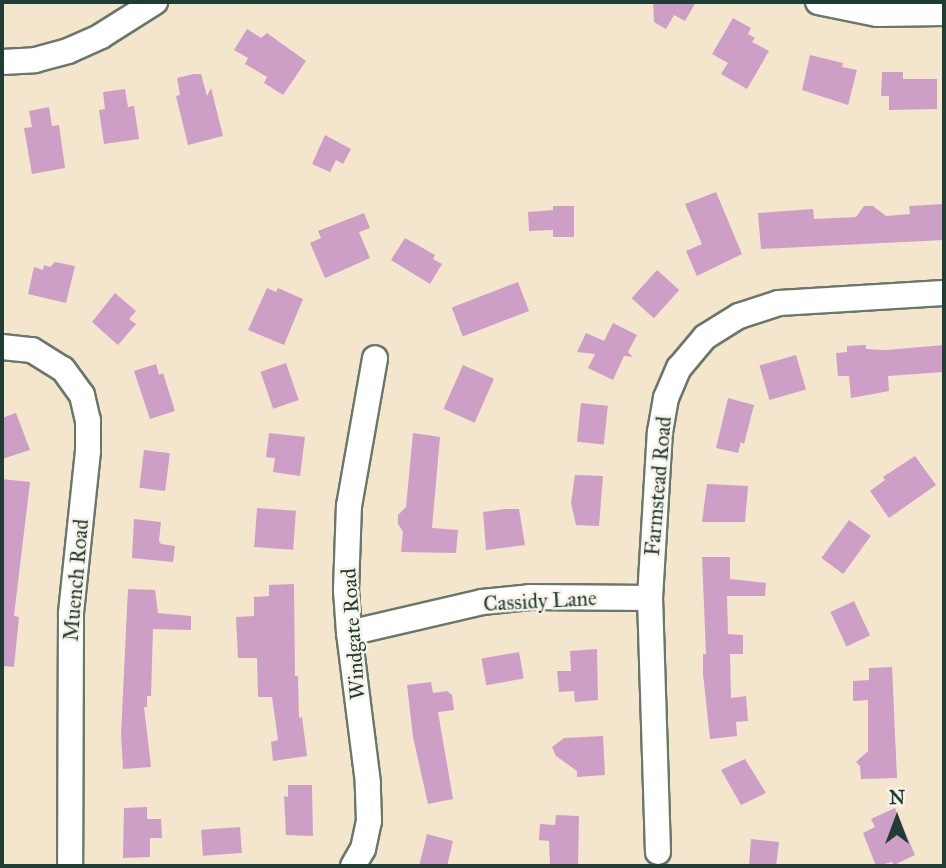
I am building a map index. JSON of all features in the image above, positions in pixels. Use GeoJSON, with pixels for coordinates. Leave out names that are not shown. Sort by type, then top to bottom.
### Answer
{"type":"FeatureCollection","features":[{"type":"Feature","properties":{"kind":"street"},"geometry":{"type":"LineString","coordinates":[[2,62],[35,60],[68,51],[101,36],[155,2]]}},
{"type":"Feature","properties":{"kind":"street"},"geometry":{"type":"LineString","coordinates":[[818,2],[877,13],[944,13]]}},
{"type":"Feature","properties":{"kind":"street","name":"Farmstead Road"},"geometry":{"type":"LineString","coordinates":[[658,852],[650,598],[660,432],[666,398],[679,368],[705,337],[739,316],[779,303],[944,293]]}},
{"type":"Feature","properties":{"kind":"street","name":"Muench Road"},"geometry":{"type":"LineString","coordinates":[[2,347],[32,350],[63,369],[82,395],[89,420],[89,451],[71,614],[68,806],[70,866]]}},
{"type":"Feature","properties":{"kind":"street","name":"Windgate Road"},"geometry":{"type":"LineString","coordinates":[[353,866],[363,849],[369,821],[368,783],[346,590],[349,506],[375,358]]}},
{"type":"Feature","properties":{"kind":"street","name":"Cassidy Lane"},"geometry":{"type":"LineString","coordinates":[[349,634],[482,602],[530,597],[650,598]]}},
{"type":"Feature","properties":{"kind":"building"},"geometry":{"type":"Polygon","coordinates":[[[653,2],[696,2],[685,21],[674,15],[666,29],[654,22],[653,2]]]}},
{"type":"Feature","properties":{"kind":"building"},"geometry":{"type":"Polygon","coordinates":[[[733,18],[751,28],[748,34],[755,38],[752,42],[769,51],[747,89],[721,74],[728,63],[712,54],[733,18]]]}},
{"type":"Feature","properties":{"kind":"building"},"geometry":{"type":"Polygon","coordinates":[[[247,29],[261,38],[267,33],[306,61],[283,95],[264,83],[267,77],[245,64],[248,58],[234,50],[247,29]]]}},
{"type":"Feature","properties":{"kind":"building"},"geometry":{"type":"Polygon","coordinates":[[[810,55],[843,63],[842,67],[857,70],[848,105],[802,90],[810,55]]]}},
{"type":"Feature","properties":{"kind":"building"},"geometry":{"type":"Polygon","coordinates":[[[882,72],[903,72],[903,79],[937,79],[937,109],[889,110],[889,96],[881,96],[882,72]]]}},
{"type":"Feature","properties":{"kind":"building"},"geometry":{"type":"Polygon","coordinates":[[[201,74],[207,96],[211,88],[223,136],[188,145],[176,96],[180,95],[177,78],[201,74]]]}},
{"type":"Feature","properties":{"kind":"building"},"geometry":{"type":"Polygon","coordinates":[[[125,89],[128,107],[134,106],[139,139],[104,144],[99,110],[105,109],[103,92],[125,89]]]}},
{"type":"Feature","properties":{"kind":"building"},"geometry":{"type":"Polygon","coordinates":[[[49,107],[52,126],[59,125],[65,168],[32,174],[24,128],[32,127],[29,111],[49,107]]]}},
{"type":"Feature","properties":{"kind":"building"},"geometry":{"type":"Polygon","coordinates":[[[325,135],[351,149],[343,164],[336,160],[330,172],[312,164],[325,135]]]}},
{"type":"Feature","properties":{"kind":"building"},"geometry":{"type":"Polygon","coordinates":[[[716,192],[742,254],[697,276],[686,251],[702,244],[685,204],[716,192]]]}},
{"type":"Feature","properties":{"kind":"building"},"geometry":{"type":"Polygon","coordinates":[[[944,204],[944,240],[761,249],[758,213],[813,209],[814,219],[856,217],[864,206],[873,206],[886,216],[910,214],[909,206],[944,204]]]}},
{"type":"Feature","properties":{"kind":"building"},"geometry":{"type":"Polygon","coordinates":[[[553,206],[574,206],[574,237],[553,237],[553,230],[529,231],[528,212],[553,210],[553,206]]]}},
{"type":"Feature","properties":{"kind":"building"},"geometry":{"type":"Polygon","coordinates":[[[364,213],[370,228],[359,232],[370,258],[325,278],[310,243],[321,238],[318,231],[364,213]]]}},
{"type":"Feature","properties":{"kind":"building"},"geometry":{"type":"Polygon","coordinates":[[[405,238],[435,255],[433,259],[442,264],[430,284],[391,260],[405,238]]]}},
{"type":"Feature","properties":{"kind":"building"},"geometry":{"type":"Polygon","coordinates":[[[55,262],[75,266],[66,303],[28,294],[34,267],[43,270],[44,265],[50,267],[55,262]]]}},
{"type":"Feature","properties":{"kind":"building"},"geometry":{"type":"Polygon","coordinates":[[[657,270],[679,290],[654,318],[632,298],[657,270]]]}},
{"type":"Feature","properties":{"kind":"building"},"geometry":{"type":"Polygon","coordinates":[[[518,282],[529,311],[463,336],[452,307],[518,282]]]}},
{"type":"Feature","properties":{"kind":"building"},"geometry":{"type":"Polygon","coordinates":[[[267,288],[276,292],[278,288],[303,299],[284,345],[248,330],[267,288]]]}},
{"type":"Feature","properties":{"kind":"building"},"geometry":{"type":"Polygon","coordinates":[[[115,293],[136,311],[129,319],[136,324],[118,345],[92,322],[115,293]]]}},
{"type":"Feature","properties":{"kind":"building"},"geometry":{"type":"Polygon","coordinates":[[[613,323],[637,335],[628,352],[633,357],[624,356],[613,380],[588,368],[595,354],[577,352],[586,333],[604,341],[613,323]]]}},
{"type":"Feature","properties":{"kind":"building"},"geometry":{"type":"Polygon","coordinates":[[[866,345],[866,349],[886,350],[944,345],[944,372],[888,376],[889,391],[851,398],[849,376],[838,376],[836,353],[847,352],[847,346],[866,345]]]}},
{"type":"Feature","properties":{"kind":"building"},"geometry":{"type":"Polygon","coordinates":[[[796,355],[806,390],[769,400],[759,365],[796,355]]]}},
{"type":"Feature","properties":{"kind":"building"},"geometry":{"type":"Polygon","coordinates":[[[286,363],[299,400],[273,409],[260,372],[286,363]]]}},
{"type":"Feature","properties":{"kind":"building"},"geometry":{"type":"Polygon","coordinates":[[[156,364],[159,375],[163,373],[175,411],[150,419],[134,371],[156,364]]]}},
{"type":"Feature","properties":{"kind":"building"},"geometry":{"type":"Polygon","coordinates":[[[463,365],[494,379],[475,423],[443,409],[463,365]]]}},
{"type":"Feature","properties":{"kind":"building"},"geometry":{"type":"Polygon","coordinates":[[[728,398],[754,405],[744,444],[741,442],[738,453],[716,448],[728,398]]]}},
{"type":"Feature","properties":{"kind":"building"},"geometry":{"type":"Polygon","coordinates":[[[581,403],[608,406],[604,445],[577,442],[581,403]]]}},
{"type":"Feature","properties":{"kind":"building"},"geometry":{"type":"Polygon","coordinates":[[[16,413],[30,450],[2,459],[2,418],[16,413]]]}},
{"type":"Feature","properties":{"kind":"building"},"geometry":{"type":"Polygon","coordinates":[[[269,433],[305,437],[300,476],[273,472],[275,458],[266,457],[269,433]]]}},
{"type":"Feature","properties":{"kind":"building"},"geometry":{"type":"Polygon","coordinates":[[[413,433],[440,437],[432,528],[458,530],[456,553],[401,552],[403,532],[398,524],[398,515],[406,507],[413,433]]]}},
{"type":"Feature","properties":{"kind":"building"},"geometry":{"type":"Polygon","coordinates":[[[144,450],[170,453],[165,491],[139,488],[144,450]]]}},
{"type":"Feature","properties":{"kind":"building"},"geometry":{"type":"Polygon","coordinates":[[[915,456],[936,485],[889,518],[870,491],[885,480],[883,477],[915,456]]]}},
{"type":"Feature","properties":{"kind":"building"},"geometry":{"type":"Polygon","coordinates":[[[575,475],[603,476],[599,526],[576,525],[571,503],[575,475]]]}},
{"type":"Feature","properties":{"kind":"building"},"geometry":{"type":"Polygon","coordinates":[[[2,479],[30,482],[14,616],[19,617],[14,667],[2,666],[2,479]]]}},
{"type":"Feature","properties":{"kind":"building"},"geometry":{"type":"Polygon","coordinates":[[[707,484],[748,486],[745,522],[702,522],[707,484]]]}},
{"type":"Feature","properties":{"kind":"building"},"geometry":{"type":"Polygon","coordinates":[[[257,508],[296,511],[293,550],[254,547],[257,508]]]}},
{"type":"Feature","properties":{"kind":"building"},"geometry":{"type":"Polygon","coordinates":[[[519,509],[525,545],[486,550],[483,512],[519,509]]]}},
{"type":"Feature","properties":{"kind":"building"},"geometry":{"type":"Polygon","coordinates":[[[134,519],[161,522],[159,541],[161,544],[175,546],[173,562],[132,558],[134,519]]]}},
{"type":"Feature","properties":{"kind":"building"},"geometry":{"type":"Polygon","coordinates":[[[849,520],[871,536],[843,574],[821,558],[849,520]]]}},
{"type":"Feature","properties":{"kind":"building"},"geometry":{"type":"Polygon","coordinates":[[[702,557],[730,557],[730,579],[766,583],[765,596],[727,596],[728,634],[743,635],[743,654],[730,654],[731,698],[746,696],[748,721],[736,722],[737,736],[710,739],[703,674],[703,654],[706,654],[702,557]]]}},
{"type":"Feature","properties":{"kind":"building"},"geometry":{"type":"Polygon","coordinates":[[[294,584],[295,676],[298,676],[299,718],[302,717],[307,756],[273,761],[271,742],[278,740],[272,697],[258,697],[257,658],[238,658],[236,617],[254,616],[254,597],[269,596],[269,585],[294,584]]]}},
{"type":"Feature","properties":{"kind":"building"},"geometry":{"type":"Polygon","coordinates":[[[128,589],[155,590],[158,613],[191,616],[191,630],[153,629],[151,696],[147,696],[147,707],[144,707],[151,767],[123,769],[121,734],[128,589]]]}},
{"type":"Feature","properties":{"kind":"building"},"geometry":{"type":"Polygon","coordinates":[[[854,601],[870,635],[846,646],[830,612],[854,601]]]}},
{"type":"Feature","properties":{"kind":"building"},"geometry":{"type":"Polygon","coordinates":[[[597,649],[598,700],[575,702],[574,691],[559,692],[557,671],[571,671],[570,651],[597,649]]]}},
{"type":"Feature","properties":{"kind":"building"},"geometry":{"type":"Polygon","coordinates":[[[519,652],[524,679],[486,685],[482,659],[519,652]]]}},
{"type":"Feature","properties":{"kind":"building"},"geometry":{"type":"Polygon","coordinates":[[[892,667],[897,778],[861,779],[860,766],[856,762],[868,751],[868,700],[853,701],[853,681],[869,680],[869,668],[892,667]]]}},
{"type":"Feature","properties":{"kind":"building"},"geometry":{"type":"Polygon","coordinates":[[[431,682],[433,693],[447,691],[452,695],[454,710],[438,712],[453,799],[428,804],[413,737],[407,685],[431,682]]]}},
{"type":"Feature","properties":{"kind":"building"},"geometry":{"type":"Polygon","coordinates":[[[603,736],[605,775],[577,777],[577,771],[556,756],[552,747],[564,738],[603,736]]]}},
{"type":"Feature","properties":{"kind":"building"},"geometry":{"type":"Polygon","coordinates":[[[745,759],[766,793],[741,805],[721,770],[745,759]]]}},
{"type":"Feature","properties":{"kind":"building"},"geometry":{"type":"Polygon","coordinates":[[[288,785],[312,785],[313,836],[286,835],[284,796],[288,797],[288,785]]]}},
{"type":"Feature","properties":{"kind":"building"},"geometry":{"type":"Polygon","coordinates":[[[147,807],[147,819],[161,819],[162,838],[150,838],[150,857],[123,858],[124,808],[147,807]]]}},
{"type":"Feature","properties":{"kind":"building"},"geometry":{"type":"Polygon","coordinates":[[[895,808],[915,855],[894,865],[892,862],[876,866],[863,833],[875,827],[871,819],[895,808]]]}},
{"type":"Feature","properties":{"kind":"building"},"geometry":{"type":"Polygon","coordinates":[[[556,815],[579,816],[578,866],[550,865],[549,841],[539,840],[540,824],[555,825],[556,815]]]}},
{"type":"Feature","properties":{"kind":"building"},"geometry":{"type":"Polygon","coordinates":[[[240,827],[242,853],[203,856],[201,830],[240,827]]]}},
{"type":"Feature","properties":{"kind":"building"},"geometry":{"type":"Polygon","coordinates":[[[427,834],[453,841],[447,866],[419,866],[427,834]]]}},
{"type":"Feature","properties":{"kind":"building"},"geometry":{"type":"Polygon","coordinates":[[[751,839],[779,842],[776,866],[749,866],[751,839]]]}}]}
